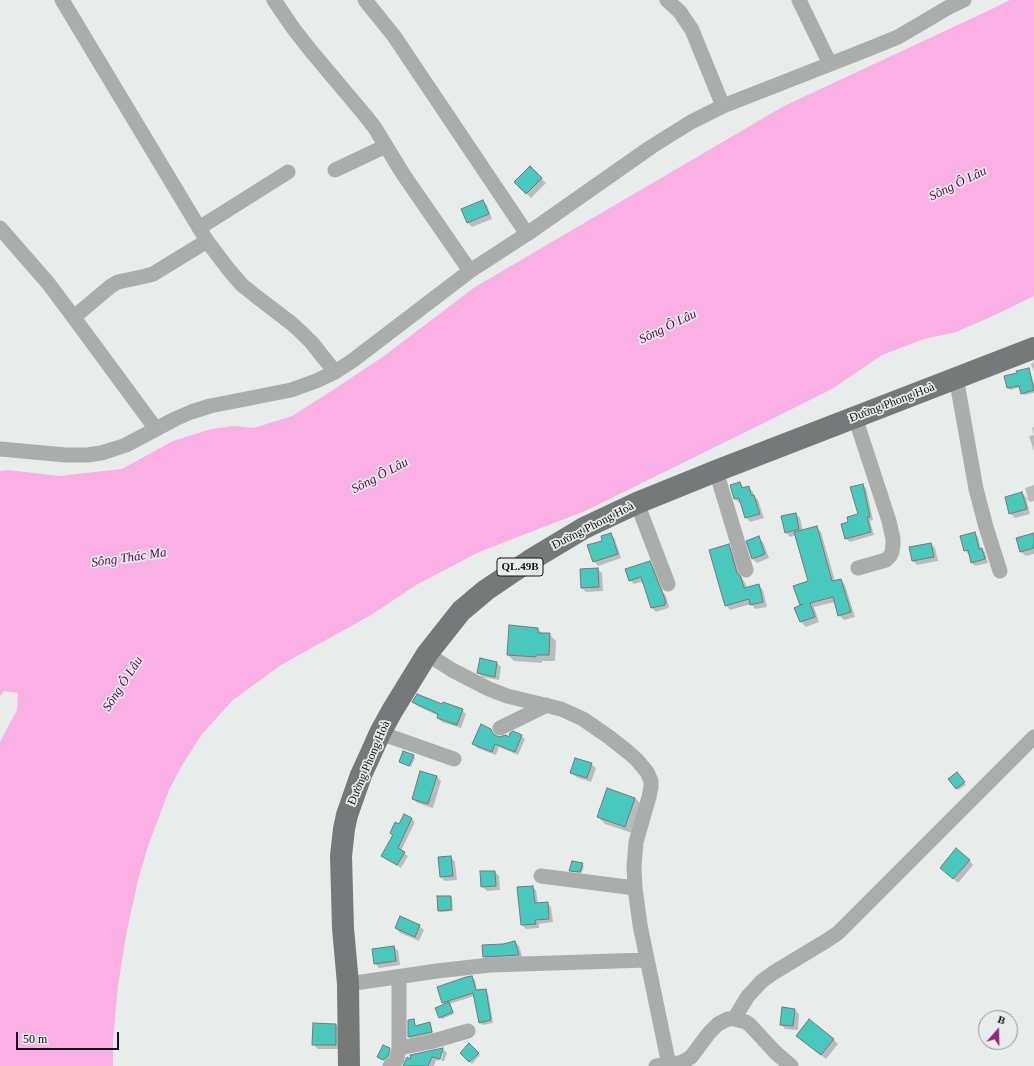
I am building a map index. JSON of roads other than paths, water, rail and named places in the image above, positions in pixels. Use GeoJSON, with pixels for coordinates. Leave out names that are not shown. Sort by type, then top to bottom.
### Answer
{"type":"FeatureCollection","features":[{"type":"Feature","properties":{"kind":"main road","name":"Đường Phong Hoà"},"geometry":{"type":"LineString","coordinates":[[349,1066],[348,984],[341,873],[344,829],[351,801],[380,733],[427,654],[461,611],[486,590],[558,543],[584,528],[637,503],[956,377],[1034,348]]}},
{"type":"Feature","properties":{"kind":"street"},"geometry":{"type":"LineString","coordinates":[[62,0],[203,234],[229,270],[242,285],[301,332],[312,343],[335,372]]}},
{"type":"Feature","properties":{"kind":"street"},"geometry":{"type":"LineString","coordinates":[[274,0],[311,51],[375,128],[403,174],[470,271]]}},
{"type":"Feature","properties":{"kind":"street"},"geometry":{"type":"LineString","coordinates":[[365,0],[394,36],[527,234]]}},
{"type":"Feature","properties":{"kind":"street"},"geometry":{"type":"LineString","coordinates":[[667,0],[680,12],[692,30],[723,106]]}},
{"type":"Feature","properties":{"kind":"street"},"geometry":{"type":"LineString","coordinates":[[799,0],[830,64]]}},
{"type":"Feature","properties":{"kind":"street"},"geometry":{"type":"LineString","coordinates":[[0,449],[66,455],[87,454],[114,449],[138,439],[191,412],[210,406],[291,390],[335,372],[368,349],[470,271],[527,234],[651,147],[691,122],[723,106],[898,37],[964,0]]}},
{"type":"Feature","properties":{"kind":"street"},"geometry":{"type":"LineString","coordinates":[[335,170],[386,146]]}},
{"type":"Feature","properties":{"kind":"street"},"geometry":{"type":"LineString","coordinates":[[74,317],[111,286],[118,282],[153,274],[203,234],[288,172]]}},
{"type":"Feature","properties":{"kind":"street"},"geometry":{"type":"LineString","coordinates":[[0,228],[48,283],[156,429]]}},
{"type":"Feature","properties":{"kind":"street"},"geometry":{"type":"LineString","coordinates":[[956,377],[976,489],[986,527],[1000,570]]}},
{"type":"Feature","properties":{"kind":"street"},"geometry":{"type":"LineString","coordinates":[[855,418],[889,521],[894,545],[890,556],[886,560],[858,568]]}},
{"type":"Feature","properties":{"kind":"street"},"geometry":{"type":"LineString","coordinates":[[716,471],[746,570]]}},
{"type":"Feature","properties":{"kind":"street"},"geometry":{"type":"LineString","coordinates":[[637,503],[668,584]]}},
{"type":"Feature","properties":{"kind":"street"},"geometry":{"type":"LineString","coordinates":[[427,654],[452,670],[489,689],[507,696],[561,709],[573,714],[594,726],[628,752],[643,767],[649,777],[651,781],[651,791],[634,854],[635,888],[663,1065],[685,1063],[718,1024],[728,1019],[734,1019],[746,1022],[750,1025],[775,1052],[791,1066]]}},
{"type":"Feature","properties":{"kind":"street"},"geometry":{"type":"LineString","coordinates":[[500,728],[547,706]]}},
{"type":"Feature","properties":{"kind":"street"},"geometry":{"type":"LineString","coordinates":[[380,733],[454,759]]}},
{"type":"Feature","properties":{"kind":"street"},"geometry":{"type":"LineString","coordinates":[[734,1019],[746,1000],[762,981],[838,933],[1034,737]]}},
{"type":"Feature","properties":{"kind":"street"},"geometry":{"type":"LineString","coordinates":[[541,876],[635,888]]}},
{"type":"Feature","properties":{"kind":"street"},"geometry":{"type":"LineString","coordinates":[[348,984],[490,965],[647,960]]}},
{"type":"Feature","properties":{"kind":"street"},"geometry":{"type":"LineString","coordinates":[[390,1066],[397,1059],[399,1048],[399,977]]}},
{"type":"Feature","properties":{"kind":"street"},"geometry":{"type":"LineString","coordinates":[[399,1048],[430,1042],[468,1031]]}},
{"type":"Feature","properties":{"kind":"water"},"geometry":{"type":"Polygon","coordinates":[[[1010,0],[1034,0],[1034,296],[956,332],[924,339],[882,355],[832,389],[585,511],[479,552],[416,585],[371,615],[281,665],[233,700],[202,734],[181,767],[169,790],[148,846],[138,880],[127,930],[118,985],[113,1041],[113,1066],[0,1066],[0,742],[17,710],[18,693],[4,691],[0,696],[0,471],[8,470],[59,476],[122,469],[173,441],[211,429],[234,426],[254,428],[292,416],[384,356],[475,287],[784,106],[1010,0]]]}},
{"type":"Feature","properties":{"kind":"water label","name":"Sông Ô Lâu"},"geometry":{"type":"Point","coordinates":[958,184]}},
{"type":"Feature","properties":{"kind":"water label","name":"Sông Ô Lâu"},"geometry":{"type":"Point","coordinates":[668,327]}},
{"type":"Feature","properties":{"kind":"water label","name":"Sông Ô Lâu"},"geometry":{"type":"Point","coordinates":[380,476]}},
{"type":"Feature","properties":{"kind":"water label","name":"Sông Thác Ma"},"geometry":{"type":"Point","coordinates":[129,558]}},
{"type":"Feature","properties":{"kind":"water label","name":"Sông Ô Lâu"},"geometry":{"type":"Point","coordinates":[123,684]}}]}
